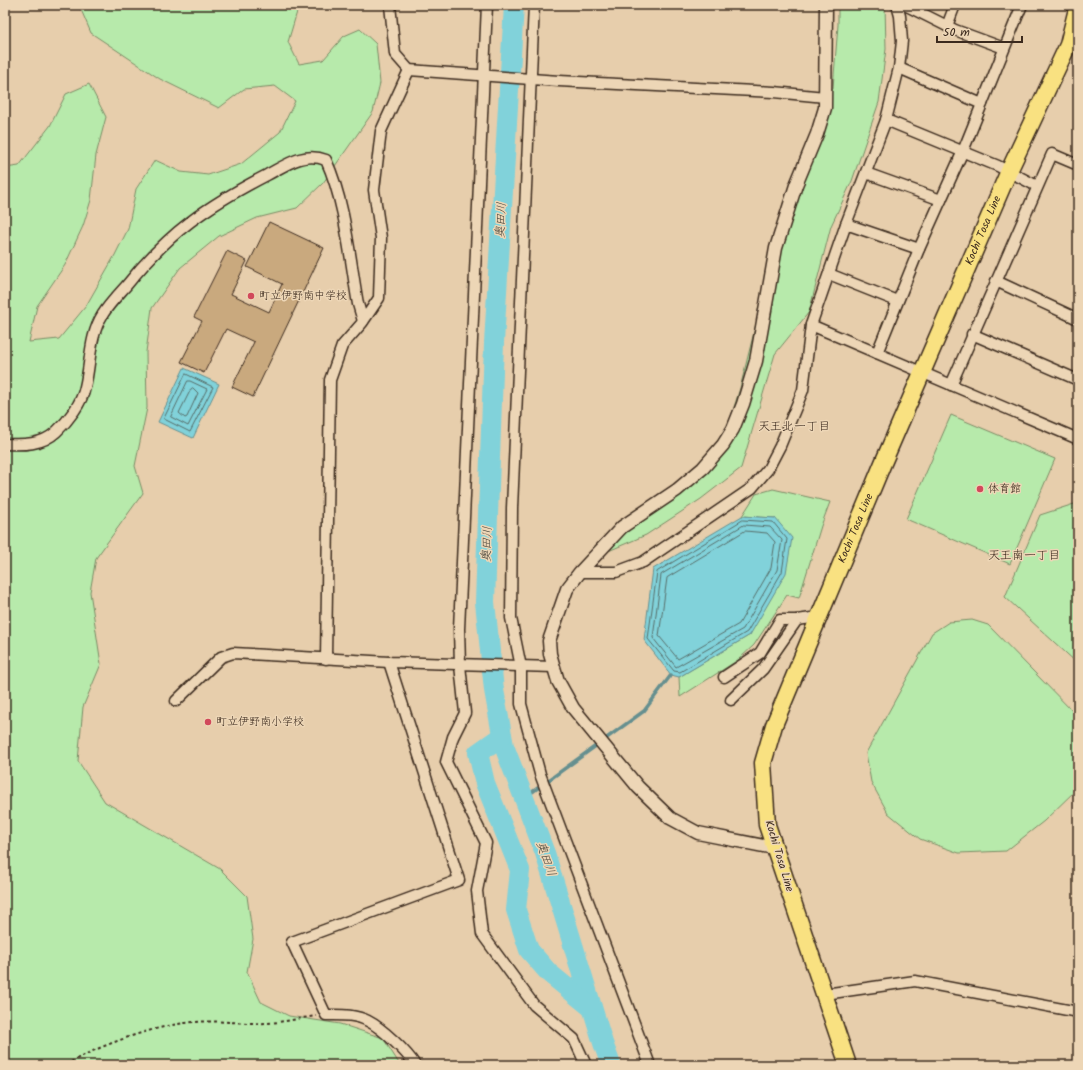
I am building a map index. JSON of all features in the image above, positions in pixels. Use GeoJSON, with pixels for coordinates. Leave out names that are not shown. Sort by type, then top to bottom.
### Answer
{"type":"FeatureCollection","features":[{"type":"Feature","properties":{"kind":"main road","name":"Kochi Tosa Line"},"geometry":{"type":"LineString","coordinates":[[844,1064],[825,994],[774,848],[766,819],[763,763],[774,725],[819,617],[1009,171],[1068,45],[1078,5]]}},
{"type":"Feature","properties":{"kind":"street"},"geometry":{"type":"LineString","coordinates":[[390,5],[395,54],[409,70],[531,79],[774,92],[825,97]]}},
{"type":"Feature","properties":{"kind":"street"},"geometry":{"type":"LineString","coordinates":[[487,5],[459,629],[460,664],[465,713],[453,737],[446,762],[486,843],[477,891],[482,934],[534,1005],[574,1039],[586,1065]]}},
{"type":"Feature","properties":{"kind":"street"},"geometry":{"type":"LineString","coordinates":[[534,5],[512,508],[511,618],[521,667],[521,704],[540,774],[650,1065]]}},
{"type":"Feature","properties":{"kind":"street"},"geometry":{"type":"LineString","coordinates":[[774,848],[698,834],[670,818],[638,787],[573,708],[558,680],[550,654],[549,641],[567,589],[580,572],[622,528],[677,490],[703,468],[723,445],[734,429],[756,361],[776,248],[796,185],[817,134],[825,108],[826,5]]}},
{"type":"Feature","properties":{"kind":"street"},"geometry":{"type":"LineString","coordinates":[[580,572],[616,572],[643,562],[752,488],[768,469],[780,446],[803,390],[811,325],[846,224],[886,120],[899,68],[902,41],[900,16],[897,5]]}},
{"type":"Feature","properties":{"kind":"street"},"geometry":{"type":"LineString","coordinates":[[947,26],[955,5]]}},
{"type":"Feature","properties":{"kind":"street"},"geometry":{"type":"LineString","coordinates":[[877,353],[919,249],[963,151],[1022,5]]}},
{"type":"Feature","properties":{"kind":"street"},"geometry":{"type":"LineString","coordinates":[[909,6],[947,26],[1004,48]]}},
{"type":"Feature","properties":{"kind":"street"},"geometry":{"type":"LineString","coordinates":[[899,68],[982,104]]}},
{"type":"Feature","properties":{"kind":"street"},"geometry":{"type":"LineString","coordinates":[[326,659],[330,380],[342,346],[363,321],[379,298],[381,238],[374,190],[380,131],[409,70]]}},
{"type":"Feature","properties":{"kind":"street"},"geometry":{"type":"LineString","coordinates":[[886,120],[1009,171],[1037,186]]}},
{"type":"Feature","properties":{"kind":"street"},"geometry":{"type":"LineString","coordinates":[[951,385],[1052,154],[1078,165]]}},
{"type":"Feature","properties":{"kind":"street"},"geometry":{"type":"LineString","coordinates":[[5,444],[25,445],[44,440],[56,432],[78,406],[85,388],[93,337],[103,314],[144,264],[167,239],[193,218],[232,193],[299,159],[316,156],[326,160],[331,170],[339,199],[358,304],[363,321]]}},
{"type":"Feature","properties":{"kind":"street"},"geometry":{"type":"LineString","coordinates":[[866,173],[940,200]]}},
{"type":"Feature","properties":{"kind":"street"},"geometry":{"type":"LineString","coordinates":[[846,224],[919,249]]}},
{"type":"Feature","properties":{"kind":"street"},"geometry":{"type":"LineString","coordinates":[[829,274],[897,301]]}},
{"type":"Feature","properties":{"kind":"street"},"geometry":{"type":"LineString","coordinates":[[996,281],[1078,319]]}},
{"type":"Feature","properties":{"kind":"street"},"geometry":{"type":"LineString","coordinates":[[811,325],[1078,439]]}},
{"type":"Feature","properties":{"kind":"street"},"geometry":{"type":"LineString","coordinates":[[972,334],[1078,380]]}},
{"type":"Feature","properties":{"kind":"street"},"geometry":{"type":"LineString","coordinates":[[724,676],[760,653],[780,620],[797,620],[819,617]]}},
{"type":"Feature","properties":{"kind":"street"},"geometry":{"type":"LineString","coordinates":[[731,700],[763,669],[797,620]]}},
{"type":"Feature","properties":{"kind":"street"},"geometry":{"type":"LineString","coordinates":[[176,701],[221,657],[233,653],[389,662],[554,667]]}},
{"type":"Feature","properties":{"kind":"street"},"geometry":{"type":"LineString","coordinates":[[389,662],[459,880],[292,942],[326,1015],[347,1015],[368,1021],[403,1049],[414,1065]]}},
{"type":"Feature","properties":{"kind":"street"},"geometry":{"type":"LineString","coordinates":[[825,994],[916,981],[1078,1012]]}},
{"type":"Feature","properties":{"kind":"path"},"geometry":{"type":"LineString","coordinates":[[66,1065],[77,1058],[136,1035],[187,1023],[269,1023],[326,1015]]}},
{"type":"Feature","properties":{"kind":"green space"},"geometry":{"type":"Polygon","coordinates":[[[79,5],[299,5],[288,42],[299,64],[323,60],[344,36],[360,29],[376,44],[380,83],[373,112],[323,183],[297,208],[257,218],[219,236],[180,268],[152,308],[146,352],[147,408],[135,466],[143,493],[96,558],[90,592],[101,664],[83,707],[78,761],[105,802],[220,869],[247,896],[253,939],[247,972],[261,1002],[289,1016],[340,1024],[383,1038],[400,1065],[5,1065],[5,168],[19,166],[50,126],[66,94],[89,84],[106,117],[96,155],[91,200],[83,226],[65,265],[37,306],[29,342],[59,339],[86,306],[115,255],[128,229],[136,189],[155,160],[181,172],[208,175],[241,164],[280,132],[295,101],[275,86],[244,89],[219,108],[160,79],[91,33],[79,5]]]}},
{"type":"Feature","properties":{"kind":"green space"},"geometry":{"type":"Polygon","coordinates":[[[838,5],[885,5],[886,49],[879,102],[852,181],[831,226],[809,312],[775,354],[741,468],[701,499],[646,535],[585,561],[720,452],[740,388],[773,256],[805,155],[833,88],[838,25],[838,5]]]}},
{"type":"Feature","properties":{"kind":"green space","name":"体育館"},"geometry":{"type":"Polygon","coordinates":[[[951,415],[1055,459],[1010,564],[906,519],[951,415]]]}},
{"type":"Feature","properties":{"kind":"green space"},"geometry":{"type":"Polygon","coordinates":[[[773,489],[830,502],[799,598],[787,595],[754,645],[738,660],[680,697],[679,677],[750,635],[775,518],[742,516],[756,494],[773,489]]]}},
{"type":"Feature","properties":{"kind":"green space"},"geometry":{"type":"Polygon","coordinates":[[[1074,504],[1078,506],[1078,664],[1005,597],[1040,515],[1074,504]]]}},
{"type":"Feature","properties":{"kind":"green space"},"geometry":{"type":"Polygon","coordinates":[[[972,620],[988,625],[1078,717],[1078,788],[1044,821],[1006,851],[959,853],[920,839],[888,813],[871,782],[866,753],[932,633],[949,622],[972,620]]]}},
{"type":"Feature","properties":{"kind":"water"},"geometry":{"type":"Polygon","coordinates":[[[184,368],[219,384],[193,438],[158,422],[184,368]]]}},
{"type":"Feature","properties":{"kind":"water"},"geometry":{"type":"Polygon","coordinates":[[[742,516],[775,518],[792,538],[786,573],[750,635],[679,677],[671,675],[644,640],[653,569],[742,516]]]}},
{"type":"Feature","properties":{"kind":"building"},"geometry":{"type":"Polygon","coordinates":[[[269,222],[324,248],[253,397],[232,387],[254,342],[226,329],[204,373],[181,362],[202,321],[194,317],[227,251],[247,261],[231,294],[269,312],[282,284],[247,267],[269,222]]]}},
{"type":"Feature","properties":{"kind":"waterway","name":"奥田川"},"geometry":{"type":"LineString","coordinates":[[514,5],[494,343],[485,602],[494,690],[504,746],[545,853],[611,1065]]}},
{"type":"Feature","properties":{"kind":"waterway"},"geometry":{"type":"LineString","coordinates":[[524,798],[644,711],[671,675]]}},
{"type":"Feature","properties":{"kind":"waterway"},"geometry":{"type":"LineString","coordinates":[[502,736],[478,753],[485,783],[520,870],[516,910],[529,950],[549,973],[592,1008]]}},
{"type":"Feature","properties":{"kind":"place","name":"町立伊野南中学校"},"geometry":{"type":"Point","coordinates":[251,296]}},
{"type":"Feature","properties":{"kind":"place","name":"体育館"},"geometry":{"type":"Point","coordinates":[980,489]}},
{"type":"Feature","properties":{"kind":"place","name":"町立伊野南小学校"},"geometry":{"type":"Point","coordinates":[208,722]}},
{"type":"Feature","properties":{"kind":"district","name":"天王北一丁目"},"geometry":{"type":"Point","coordinates":[794,426]}},
{"type":"Feature","properties":{"kind":"district","name":"天王南一丁目"},"geometry":{"type":"Point","coordinates":[1024,555]}}]}
